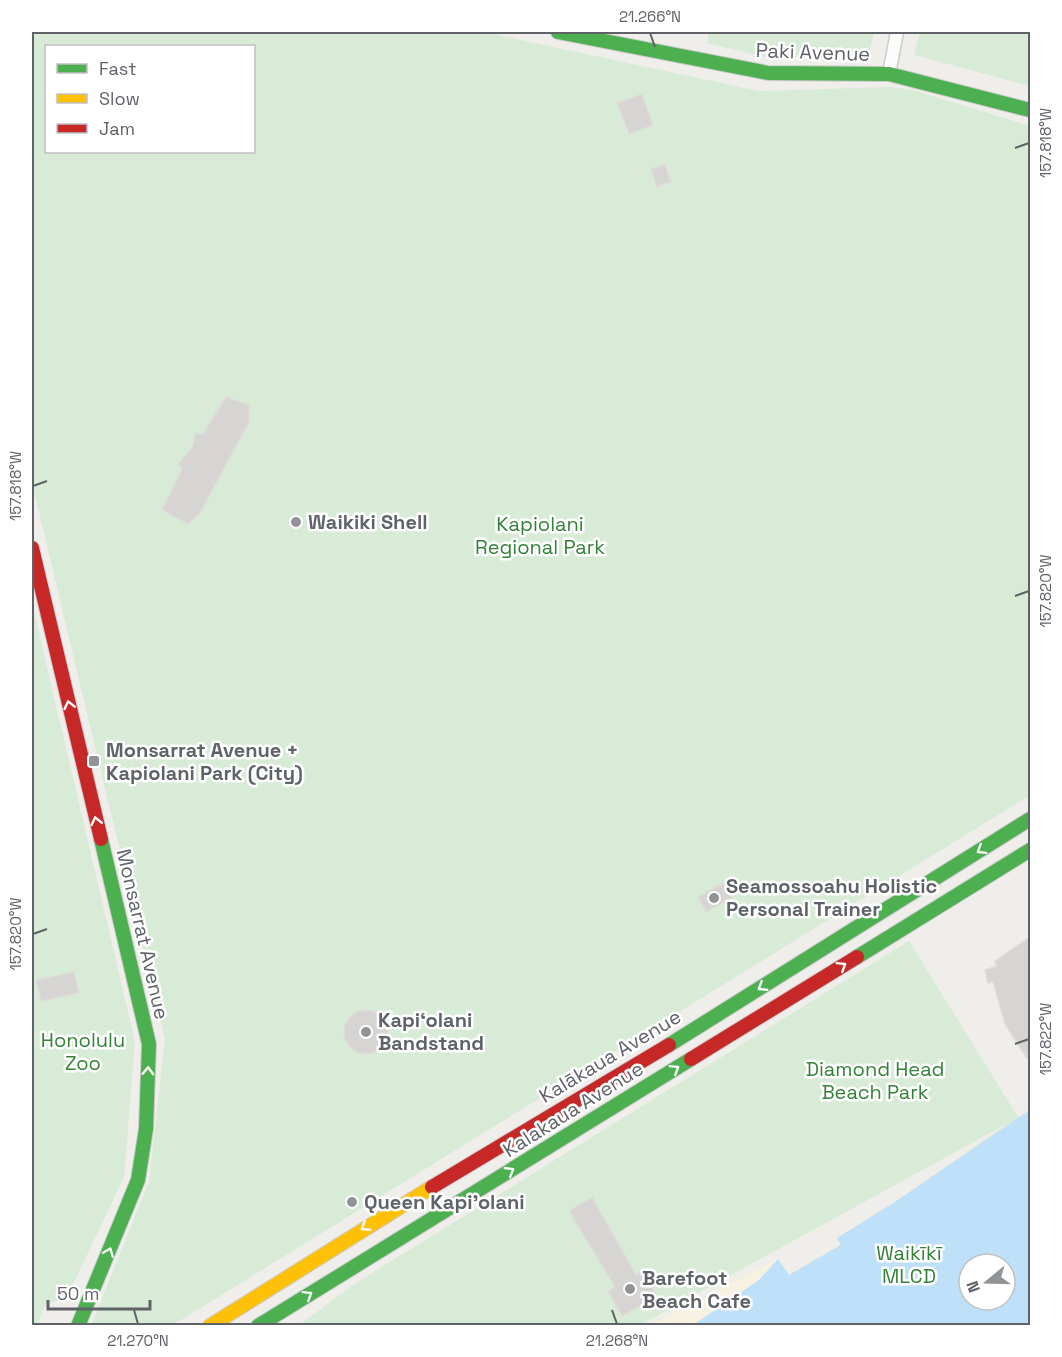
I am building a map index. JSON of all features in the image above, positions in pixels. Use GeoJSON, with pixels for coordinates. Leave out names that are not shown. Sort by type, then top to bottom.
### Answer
{"type":"FeatureCollection","features":[{"type":"Feature","properties":{"kind":"street","name":"Paki Avenue"},"geometry":{"type":"LineString","coordinates":[[558,32],[768,73],[889,74],[1030,110]]}},
{"type":"Feature","properties":{"kind":"street"},"geometry":{"type":"LineString","coordinates":[[889,74],[897,32]]}},
{"type":"Feature","properties":{"kind":"street","name":"Monsarrat Avenue"},"geometry":{"type":"LineString","coordinates":[[32,548],[148,1044],[146,1129],[138,1180],[78,1326]]}},
{"type":"Feature","properties":{"kind":"street","name":"Kalākaua Avenue"},"geometry":{"type":"LineString","coordinates":[[210,1326],[374,1222],[745,999],[1030,819]]}},
{"type":"Feature","properties":{"kind":"street","name":"Kalakaua Avenue"},"geometry":{"type":"LineString","coordinates":[[258,1326],[1030,850]]}},
{"type":"Feature","properties":{"kind":"green space","name":"Kapiolani Regional Park"},"geometry":{"type":"Polygon","coordinates":[[[54,32],[483,32],[759,91],[890,87],[913,90],[1030,126],[1030,795],[173,1325],[91,1325],[149,1182],[165,1039],[32,483],[32,35],[54,32]]]}},
{"type":"Feature","properties":{"kind":"green space"},"geometry":{"type":"Polygon","coordinates":[[[709,32],[874,32],[868,58],[765,57],[707,43],[709,32]]]}},
{"type":"Feature","properties":{"kind":"green space"},"geometry":{"type":"Polygon","coordinates":[[[920,32],[1030,32],[1030,86],[914,55],[920,32]]]}},
{"type":"Feature","properties":{"kind":"green space","name":"Honolulu Zoo"},"geometry":{"type":"Polygon","coordinates":[[[32,603],[135,1042],[124,1177],[67,1297],[45,1305],[37,1326],[32,1325],[32,603]]]}},
{"type":"Feature","properties":{"kind":"green space","name":"Diamond Head Beach Park"},"geometry":{"type":"Polygon","coordinates":[[[909,941],[1018,1117],[1030,1110],[1030,1325],[693,1325],[759,1280],[778,1259],[789,1275],[841,1245],[837,1238],[895,1202],[1010,1122],[640,1325],[298,1326],[356,1283],[909,941]]]}},
{"type":"Feature","properties":{"kind":"sand"},"geometry":{"type":"Polygon","coordinates":[[[778,1259],[759,1280],[693,1325],[648,1326],[778,1259]]]}},
{"type":"Feature","properties":{"kind":"water","name":"Waikīkī MLCD"},"geometry":{"type":"Polygon","coordinates":[[[1030,1110],[1030,1325],[693,1325],[759,1280],[778,1259],[789,1275],[841,1245],[837,1238],[895,1202],[1030,1110]]]}},
{"type":"Feature","properties":{"kind":"building"},"geometry":{"type":"Polygon","coordinates":[[[642,94],[653,125],[629,134],[617,103],[642,94]]]}},
{"type":"Feature","properties":{"kind":"building"},"geometry":{"type":"Polygon","coordinates":[[[665,164],[671,182],[657,187],[651,169],[665,164]]]}},
{"type":"Feature","properties":{"kind":"building"},"geometry":{"type":"Polygon","coordinates":[[[226,397],[249,405],[249,422],[200,513],[188,524],[162,510],[182,469],[178,464],[192,448],[195,434],[203,434],[226,397]]]}},
{"type":"Feature","properties":{"kind":"building"},"geometry":{"type":"Polygon","coordinates":[[[723,883],[732,898],[706,912],[698,897],[723,883]]]}},
{"type":"Feature","properties":{"kind":"building"},"geometry":{"type":"Polygon","coordinates":[[[1030,937],[1030,1063],[1005,1024],[993,981],[988,983],[985,970],[997,966],[995,961],[1030,937]]]}},
{"type":"Feature","properties":{"kind":"building"},"geometry":{"type":"Polygon","coordinates":[[[74,972],[79,993],[41,1001],[36,980],[74,972]]]}},
{"type":"Feature","properties":{"kind":"building","name":"Kapiʻolani Bandstand"},"geometry":{"type":"Polygon","coordinates":[[[366,1010],[381,1017],[388,1032],[381,1047],[366,1054],[351,1047],[344,1032],[351,1017],[366,1010]]]}},
{"type":"Feature","properties":{"kind":"building"},"geometry":{"type":"Polygon","coordinates":[[[592,1197],[636,1275],[643,1271],[657,1297],[622,1316],[608,1291],[615,1287],[569,1211],[592,1197]]]}},
{"type":"Feature","properties":{"kind":"traffic: fast"},"geometry":{"type":"LineString","coordinates":[[558,32],[768,73],[889,74],[1030,110]]}},
{"type":"Feature","properties":{"kind":"traffic: fast"},"geometry":{"type":"LineString","coordinates":[[669,1045],[1030,819]]}},
{"type":"Feature","properties":{"kind":"traffic: fast"},"geometry":{"type":"LineString","coordinates":[[78,1326],[138,1180],[146,1129],[149,1044],[101,839]]}},
{"type":"Feature","properties":{"kind":"traffic: fast"},"geometry":{"type":"LineString","coordinates":[[857,957],[1030,850]]}},
{"type":"Feature","properties":{"kind":"traffic: fast"},"geometry":{"type":"LineString","coordinates":[[258,1326],[691,1059]]}},
{"type":"Feature","properties":{"kind":"traffic: slow"},"geometry":{"type":"LineString","coordinates":[[210,1326],[432,1187]]}},
{"type":"Feature","properties":{"kind":"traffic: jam"},"geometry":{"type":"LineString","coordinates":[[32,548],[101,839]]}},
{"type":"Feature","properties":{"kind":"traffic: jam"},"geometry":{"type":"LineString","coordinates":[[691,1059],[857,957]]}},
{"type":"Feature","properties":{"kind":"traffic: jam"},"geometry":{"type":"LineString","coordinates":[[432,1187],[669,1045]]}},
{"type":"Feature","properties":{"kind":"place","name":"Waikiki Shell"},"geometry":{"type":"Point","coordinates":[296,522]}},
{"type":"Feature","properties":{"kind":"place","name":"Monsarrat Avenue + Kapiolani Park (City)"},"geometry":{"type":"Point","coordinates":[94,761]}},
{"type":"Feature","properties":{"kind":"place","name":"Seamossoahu Holistic Personal Trainer"},"geometry":{"type":"Point","coordinates":[714,898]}},
{"type":"Feature","properties":{"kind":"place","name":"Kapiʻolani Bandstand"},"geometry":{"type":"Point","coordinates":[366,1032]}},
{"type":"Feature","properties":{"kind":"place","name":"Queen Kapi'olani"},"geometry":{"type":"Point","coordinates":[352,1202]}},
{"type":"Feature","properties":{"kind":"place","name":"Barefoot Beach Cafe"},"geometry":{"type":"Point","coordinates":[630,1289]}}]}
